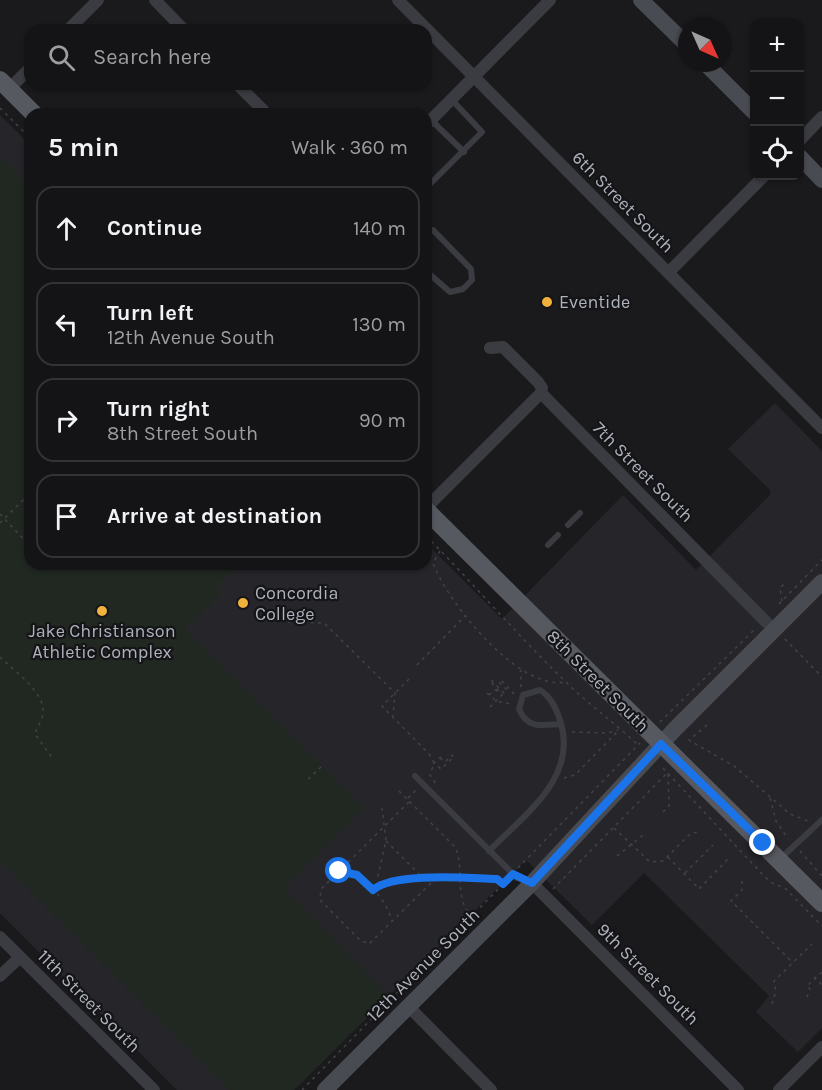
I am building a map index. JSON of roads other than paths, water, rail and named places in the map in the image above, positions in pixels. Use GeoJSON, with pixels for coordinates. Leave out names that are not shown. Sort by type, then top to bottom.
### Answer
{"type":"FeatureCollection","features":[{"type":"Feature","properties":{"kind":"main road"},"geometry":{"type":"LineString","coordinates":[[4,84],[28,108]]}},
{"type":"Feature","properties":{"kind":"main road","name":"8th Street South"},"geometry":{"type":"LineString","coordinates":[[432,515],[822,903]]}},
{"type":"Feature","properties":{"kind":"street"},"geometry":{"type":"LineString","coordinates":[[74,24],[98,0]]}},
{"type":"Feature","properties":{"kind":"street"},"geometry":{"type":"LineString","coordinates":[[155,0],[178,24]]}},
{"type":"Feature","properties":{"kind":"street","name":"6th Street South"},"geometry":{"type":"LineString","coordinates":[[398,0],[421,24]]}},
{"type":"Feature","properties":{"kind":"street"},"geometry":{"type":"LineString","coordinates":[[432,119],[550,0]]}},
{"type":"Feature","properties":{"kind":"street"},"geometry":{"type":"LineString","coordinates":[[641,0],[678,36]]}},
{"type":"Feature","properties":{"kind":"street","name":"6th Street South"},"geometry":{"type":"LineString","coordinates":[[432,35],[822,428]]}},
{"type":"Feature","properties":{"kind":"street"},"geometry":{"type":"LineString","coordinates":[[4,84],[24,72]]}},
{"type":"Feature","properties":{"kind":"street"},"geometry":{"type":"LineString","coordinates":[[714,72],[750,108]]}},
{"type":"Feature","properties":{"kind":"street"},"geometry":{"type":"LineString","coordinates":[[243,90],[261,108]]}},
{"type":"Feature","properties":{"kind":"street"},"geometry":{"type":"LineString","coordinates":[[804,136],[822,117]]}},
{"type":"Feature","properties":{"kind":"street"},"geometry":{"type":"LineString","coordinates":[[804,161],[822,180]]}},
{"type":"Feature","properties":{"kind":"street"},"geometry":{"type":"LineString","coordinates":[[668,273],[760,180]]}},
{"type":"Feature","properties":{"kind":"street","name":"7th Street South"},"geometry":{"type":"LineString","coordinates":[[489,348],[503,346],[538,382],[542,388],[541,393],[774,629]]}},
{"type":"Feature","properties":{"kind":"street"},"geometry":{"type":"LineString","coordinates":[[432,503],[541,393]]}},
{"type":"Feature","properties":{"kind":"street","name":"12th Avenue South"},"geometry":{"type":"LineString","coordinates":[[326,1090],[532,883],[661,744],[822,582]]}},
{"type":"Feature","properties":{"kind":"street","name":"9th Street South"},"geometry":{"type":"LineString","coordinates":[[532,883],[738,1090]]}},
{"type":"Feature","properties":{"kind":"street","name":"11th Street South"},"geometry":{"type":"LineString","coordinates":[[0,936],[154,1090]]}},
{"type":"Feature","properties":{"kind":"street"},"geometry":{"type":"LineString","coordinates":[[0,976],[20,957]]}},
{"type":"Feature","properties":{"kind":"street"},"geometry":{"type":"LineString","coordinates":[[408,1006],[491,1090]]}},
{"type":"Feature","properties":{"kind":"street"},"geometry":{"type":"LineString","coordinates":[[779,1090],[822,1047]]}},
{"type":"Feature","properties":{"kind":"lane"},"geometry":{"type":"LineString","coordinates":[[432,182],[464,152],[482,130],[451,99]]}},
{"type":"Feature","properties":{"kind":"lane"},"geometry":{"type":"LineString","coordinates":[[432,125],[464,152]]}},
{"type":"Feature","properties":{"kind":"lane"},"geometry":{"type":"LineString","coordinates":[[432,231],[472,270],[472,280],[463,289],[450,292],[432,277]]}},
{"type":"Feature","properties":{"kind":"lane"},"geometry":{"type":"LineString","coordinates":[[568,525],[580,513]]}},
{"type":"Feature","properties":{"kind":"lane"},"geometry":{"type":"LineString","coordinates":[[548,545],[558,535]]}},
{"type":"Feature","properties":{"kind":"lane"},"geometry":{"type":"LineString","coordinates":[[489,851],[556,780],[565,748],[561,724],[548,695],[540,690],[523,695],[519,709],[524,721],[531,725],[561,724]]}},
{"type":"Feature","properties":{"kind":"lane"},"geometry":{"type":"LineString","coordinates":[[415,776],[513,874],[532,883]]}},
{"type":"Feature","properties":{"kind":"lane"},"geometry":{"type":"LineString","coordinates":[[779,860],[820,822]]}},
{"type":"Feature","properties":{"kind":"place","name":"Eventide"},"geometry":{"type":"Point","coordinates":[547,302]}},
{"type":"Feature","properties":{"kind":"place","name":"Concordia College"},"geometry":{"type":"Point","coordinates":[243,603]}},
{"type":"Feature","properties":{"kind":"place","name":"Jake Christianson Athletic Complex"},"geometry":{"type":"Point","coordinates":[102,611]}}]}
